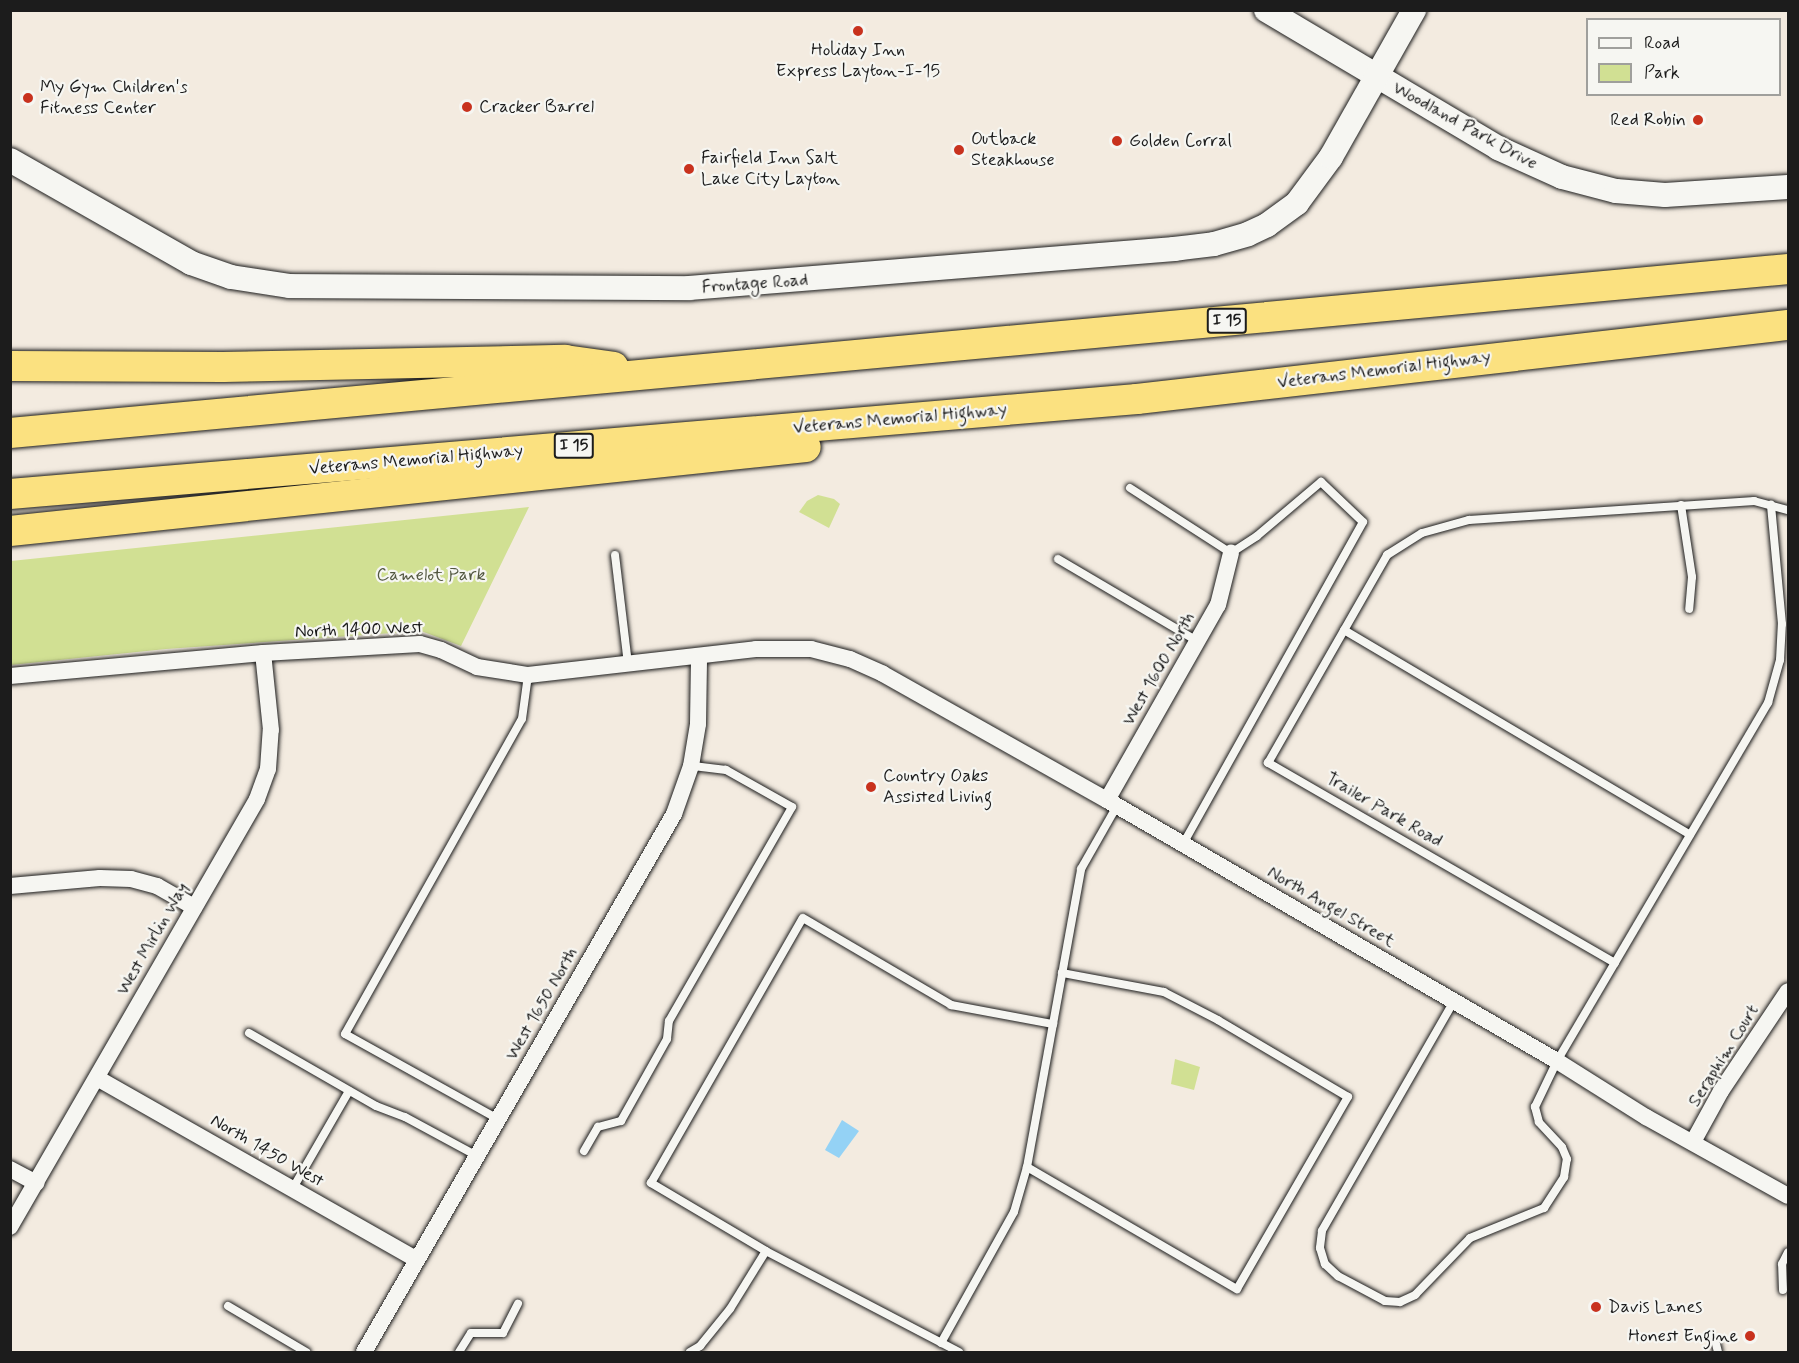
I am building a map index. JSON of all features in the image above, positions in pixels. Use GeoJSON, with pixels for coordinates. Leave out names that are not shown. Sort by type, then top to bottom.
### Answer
{"type":"FeatureCollection","features":[{"type":"Feature","properties":{"kind":"highway","name":"I 15"},"geometry":{"type":"LineString","coordinates":[[10,433],[665,375],[1788,269]]}},
{"type":"Feature","properties":{"kind":"highway","name":"Veterans Memorial Highway"},"geometry":{"type":"LineString","coordinates":[[10,494],[1137,399],[1788,325]]}},
{"type":"Feature","properties":{"kind":"highway"},"geometry":{"type":"LineString","coordinates":[[10,366],[247,367],[565,360],[665,375]]}},
{"type":"Feature","properties":{"kind":"highway"},"geometry":{"type":"LineString","coordinates":[[10,531],[1080,418],[1137,399]]}},
{"type":"Feature","properties":{"kind":"street","name":"Woodland Park Drive"},"geometry":{"type":"LineString","coordinates":[[1266,10],[1498,148],[1562,177],[1616,191],[1665,195],[1788,187]]}},
{"type":"Feature","properties":{"kind":"street","name":"Frontage Road"},"geometry":{"type":"LineString","coordinates":[[10,160],[183,259],[245,280],[313,286],[654,289],[727,286],[1174,249],[1226,241],[1261,228],[1289,210],[1315,182],[1414,10]]}},
{"type":"Feature","properties":{"kind":"street","name":"West 1600 North"},"geometry":{"type":"LineString","coordinates":[[1112,803],[1218,605],[1231,553]]}},
{"type":"Feature","properties":{"kind":"street","name":"North 1400 West"},"geometry":{"type":"LineString","coordinates":[[10,676],[263,653],[420,644],[441,650],[477,667],[528,675],[756,649],[811,649],[850,659]]}},
{"type":"Feature","properties":{"kind":"street","name":"West Mirlin Way"},"geometry":{"type":"LineString","coordinates":[[10,1227],[257,799],[268,769],[271,730],[263,653]]}},
{"type":"Feature","properties":{"kind":"street","name":"West 1650 North"},"geometry":{"type":"LineString","coordinates":[[364,1353],[674,814],[691,765],[698,724],[699,657]]}},
{"type":"Feature","properties":{"kind":"street","name":"North Angel Street"},"geometry":{"type":"LineString","coordinates":[[850,659],[883,674],[1112,803],[1788,1196]]}},
{"type":"Feature","properties":{"kind":"street"},"geometry":{"type":"LineString","coordinates":[[10,886],[100,878],[131,879],[157,886],[194,907]]}},
{"type":"Feature","properties":{"kind":"street","name":"Seraphim Court"},"geometry":{"type":"LineString","coordinates":[[1693,1142],[1721,1091],[1788,990]]}},
{"type":"Feature","properties":{"kind":"street","name":"North 1450 West"},"geometry":{"type":"LineString","coordinates":[[96,1078],[417,1260]]}},
{"type":"Feature","properties":{"kind":"street"},"geometry":{"type":"LineString","coordinates":[[10,1169],[36,1183]]}},
{"type":"Feature","properties":{"kind":"lane"},"geometry":{"type":"LineString","coordinates":[[1130,488],[1231,553],[1257,536],[1321,482],[1363,522],[1183,844]]}},
{"type":"Feature","properties":{"kind":"lane","name":"Trailer Park Road"},"geometry":{"type":"LineString","coordinates":[[1616,963],[1268,763],[1387,555],[1422,533],[1469,520],[1754,501],[1788,510]]}},
{"type":"Feature","properties":{"kind":"lane"},"geometry":{"type":"LineString","coordinates":[[1454,1001],[1322,1231],[1320,1248],[1325,1264],[1338,1276],[1385,1301],[1400,1302],[1415,1295],[1470,1238],[1544,1208],[1564,1177],[1567,1159],[1562,1147],[1539,1122],[1535,1107],[1557,1061],[1768,703],[1780,660],[1782,624],[1771,505]]}},
{"type":"Feature","properties":{"kind":"lane"},"geometry":{"type":"LineString","coordinates":[[1682,506],[1692,577],[1689,609]]}},
{"type":"Feature","properties":{"kind":"lane"},"geometry":{"type":"LineString","coordinates":[[615,555],[628,665]]}},
{"type":"Feature","properties":{"kind":"lane"},"geometry":{"type":"LineString","coordinates":[[1058,559],[1197,641]]}},
{"type":"Feature","properties":{"kind":"lane"},"geometry":{"type":"LineString","coordinates":[[1344,630],[1690,835]]}},
{"type":"Feature","properties":{"kind":"lane"},"geometry":{"type":"LineString","coordinates":[[498,1119],[345,1034],[522,719],[528,675]]}},
{"type":"Feature","properties":{"kind":"lane"},"geometry":{"type":"LineString","coordinates":[[584,1151],[598,1127],[621,1121],[667,1039],[669,1021],[792,807],[726,770],[691,765]]}},
{"type":"Feature","properties":{"kind":"lane"},"geometry":{"type":"LineString","coordinates":[[941,1343],[1014,1212],[1027,1167],[1081,869],[1112,803]]}},
{"type":"Feature","properties":{"kind":"lane"},"geometry":{"type":"LineString","coordinates":[[959,1353],[766,1251],[651,1183],[803,918],[951,1005],[1053,1024]]}},
{"type":"Feature","properties":{"kind":"lane"},"geometry":{"type":"LineString","coordinates":[[1027,1167],[1237,1289],[1348,1097],[1218,1020],[1164,992],[1062,973]]}},
{"type":"Feature","properties":{"kind":"lane"},"geometry":{"type":"LineString","coordinates":[[249,1033],[349,1091],[477,1156]]}},
{"type":"Feature","properties":{"kind":"lane"},"geometry":{"type":"LineString","coordinates":[[293,1188],[349,1091]]}},
{"type":"Feature","properties":{"kind":"lane"},"geometry":{"type":"LineString","coordinates":[[690,1353],[700,1346],[730,1309],[766,1251]]}},
{"type":"Feature","properties":{"kind":"lane"},"geometry":{"type":"LineString","coordinates":[[1783,1290],[1788,1252]]}},
{"type":"Feature","properties":{"kind":"lane"},"geometry":{"type":"LineString","coordinates":[[459,1353],[471,1332],[503,1333],[518,1304]]}},
{"type":"Feature","properties":{"kind":"lane"},"geometry":{"type":"LineString","coordinates":[[228,1306],[306,1353]]}},
{"type":"Feature","properties":{"kind":"green space"},"geometry":{"type":"Polygon","coordinates":[[[818,495],[834,499],[840,504],[829,528],[799,512],[807,501],[818,495]]]}},
{"type":"Feature","properties":{"kind":"green space","name":"Camelot Park"},"geometry":{"type":"Polygon","coordinates":[[[529,507],[461,646],[421,631],[166,649],[11,665],[11,561],[529,507]]]}},
{"type":"Feature","properties":{"kind":"green space"},"geometry":{"type":"Polygon","coordinates":[[[1175,1059],[1200,1067],[1194,1090],[1171,1084],[1175,1059]]]}},
{"type":"Feature","properties":{"kind":"water"},"geometry":{"type":"Polygon","coordinates":[[[842,1120],[859,1131],[839,1158],[825,1150],[842,1120]]]}},
{"type":"Feature","properties":{"kind":"place","name":"Holiday Inn Express Layton-I-15"},"geometry":{"type":"Point","coordinates":[858,31]}},
{"type":"Feature","properties":{"kind":"place","name":"My Gym Children's Fitness Center"},"geometry":{"type":"Point","coordinates":[28,98]}},
{"type":"Feature","properties":{"kind":"place","name":"Cracker Barrel"},"geometry":{"type":"Point","coordinates":[467,107]}},
{"type":"Feature","properties":{"kind":"place","name":"Red Robin"},"geometry":{"type":"Point","coordinates":[1698,120]}},
{"type":"Feature","properties":{"kind":"place","name":"Golden Corral"},"geometry":{"type":"Point","coordinates":[1117,141]}},
{"type":"Feature","properties":{"kind":"place","name":"Outback Steakhouse"},"geometry":{"type":"Point","coordinates":[959,150]}},
{"type":"Feature","properties":{"kind":"place","name":"Fairfield Inn Salt Lake City Layton"},"geometry":{"type":"Point","coordinates":[689,169]}},
{"type":"Feature","properties":{"kind":"place","name":"Country Oaks Assisted Living"},"geometry":{"type":"Point","coordinates":[871,787]}},
{"type":"Feature","properties":{"kind":"place","name":"Davis Lanes"},"geometry":{"type":"Point","coordinates":[1596,1307]}},
{"type":"Feature","properties":{"kind":"place","name":"Honest Engine"},"geometry":{"type":"Point","coordinates":[1750,1336]}}]}
